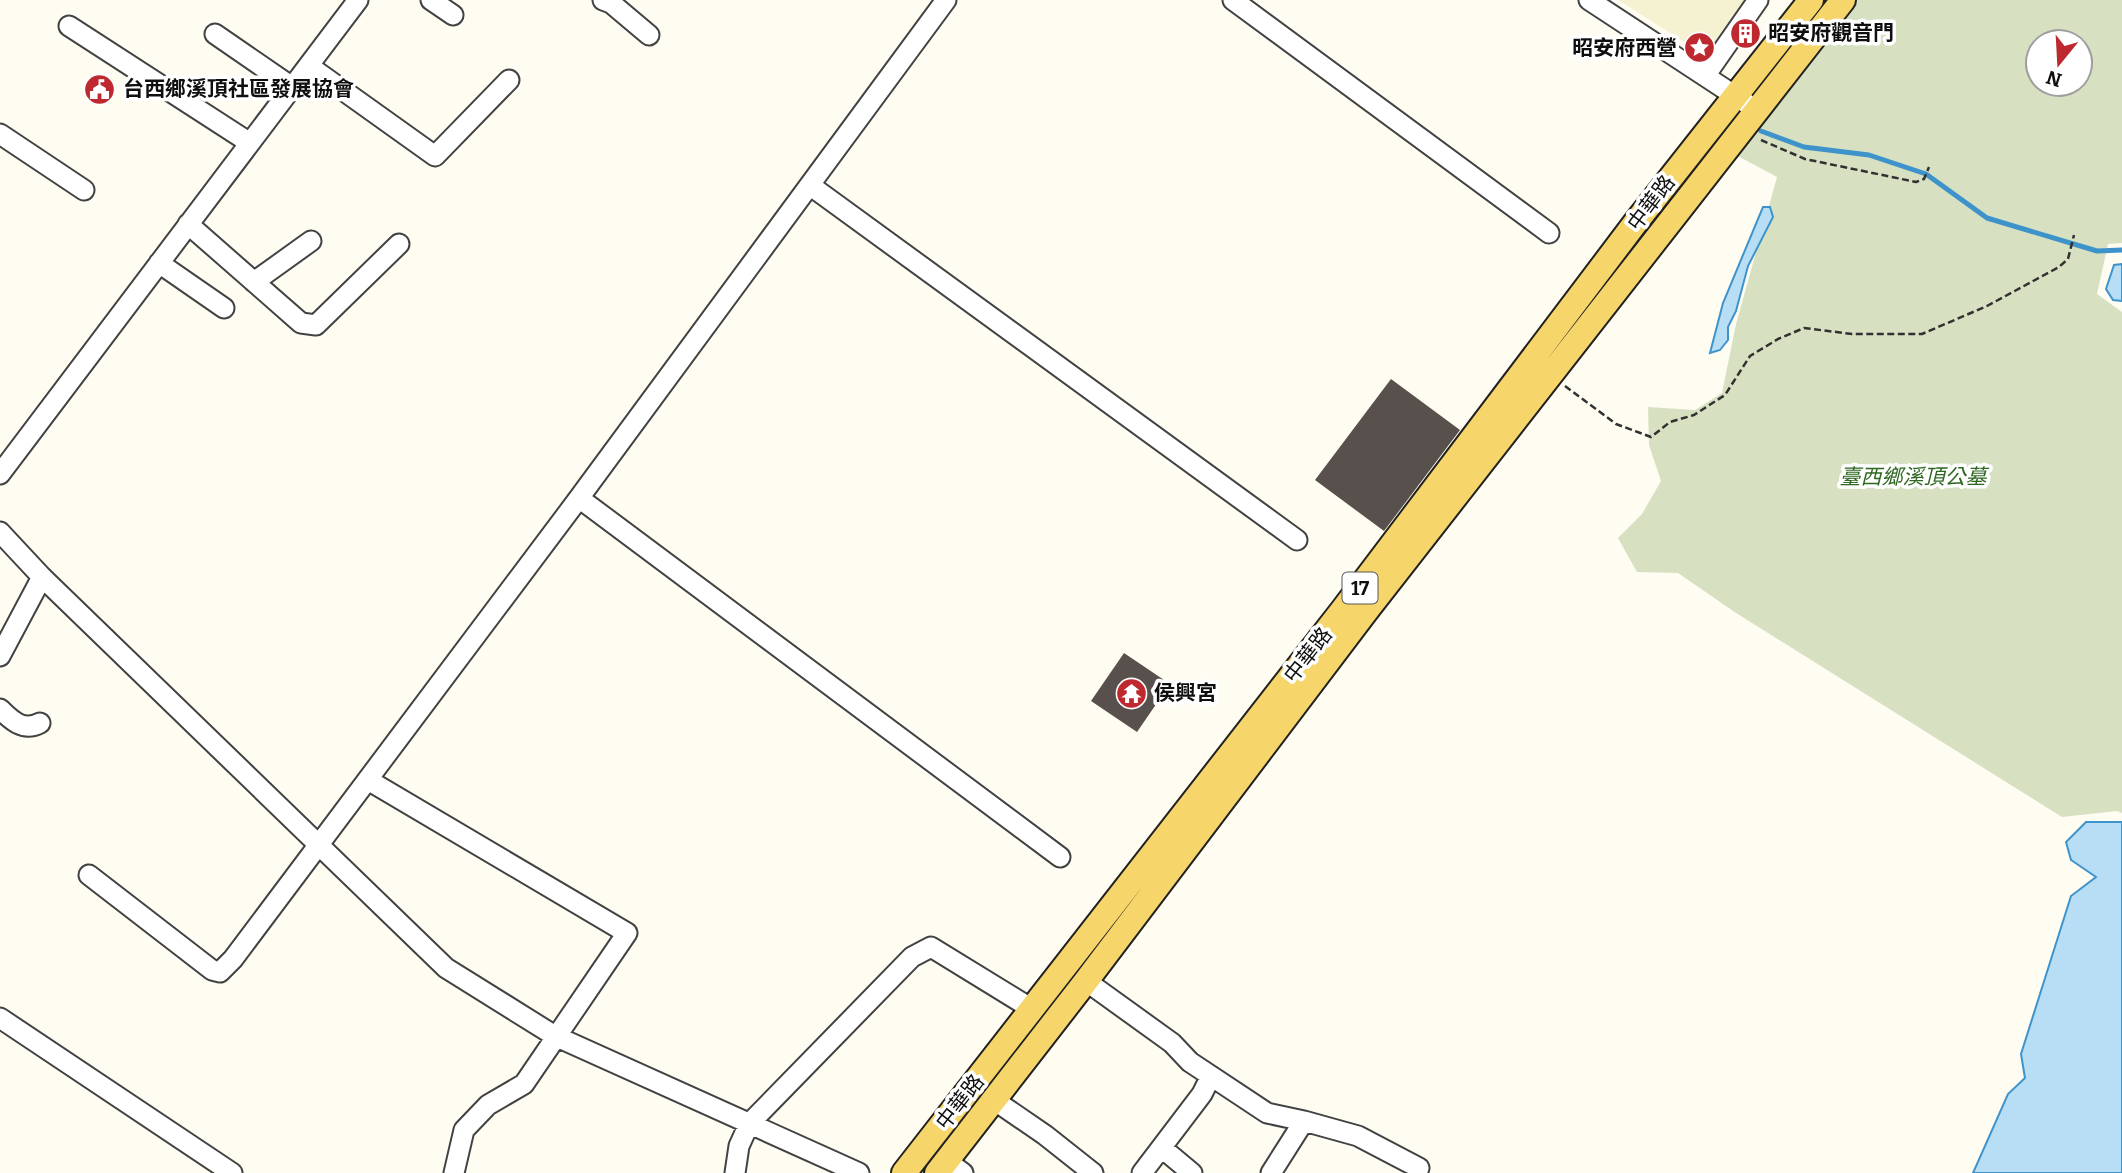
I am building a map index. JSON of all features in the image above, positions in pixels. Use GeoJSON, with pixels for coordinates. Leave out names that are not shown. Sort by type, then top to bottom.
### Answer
{"type":"FeatureCollection","features":[{"type":"Feature","properties":{"kind":"main road","name":"中華路"},"geometry":{"type":"LineString","coordinates":[[904,1173],[1342,611],[1734,95],[1811,0]]}},
{"type":"Feature","properties":{"kind":"main road","name":"中華路"},"geometry":{"type":"LineString","coordinates":[[949,1169],[994,1100],[1366,611],[1843,0]]}},
{"type":"Feature","properties":{"kind":"street"},"geometry":{"type":"LineString","coordinates":[[0,474],[358,0]]}},
{"type":"Feature","properties":{"kind":"street"},"geometry":{"type":"LineString","coordinates":[[431,0],[453,15]]}},
{"type":"Feature","properties":{"kind":"street"},"geometry":{"type":"LineString","coordinates":[[603,0],[649,35]]}},
{"type":"Feature","properties":{"kind":"street"},"geometry":{"type":"LineString","coordinates":[[89,876],[212,970],[220,972],[233,959],[811,186],[946,0]]}},
{"type":"Feature","properties":{"kind":"street"},"geometry":{"type":"LineString","coordinates":[[1233,0],[1549,233]]}},
{"type":"Feature","properties":{"kind":"street"},"geometry":{"type":"LineString","coordinates":[[1589,0],[1734,95],[1751,119]]}},
{"type":"Feature","properties":{"kind":"street"},"geometry":{"type":"LineString","coordinates":[[1705,76],[1758,0]]}},
{"type":"Feature","properties":{"kind":"street"},"geometry":{"type":"LineString","coordinates":[[69,26],[250,143]]}},
{"type":"Feature","properties":{"kind":"street"},"geometry":{"type":"LineString","coordinates":[[215,34],[292,87]]}},
{"type":"Feature","properties":{"kind":"street"},"geometry":{"type":"LineString","coordinates":[[309,66],[435,156],[509,80]]}},
{"type":"Feature","properties":{"kind":"street"},"geometry":{"type":"LineString","coordinates":[[0,134],[84,190]]}},
{"type":"Feature","properties":{"kind":"street"},"geometry":{"type":"LineString","coordinates":[[811,186],[1297,540]]}},
{"type":"Feature","properties":{"kind":"street"},"geometry":{"type":"LineString","coordinates":[[188,224],[301,323],[316,325],[399,244]]}},
{"type":"Feature","properties":{"kind":"street"},"geometry":{"type":"LineString","coordinates":[[254,282],[311,241]]}},
{"type":"Feature","properties":{"kind":"street"},"geometry":{"type":"LineString","coordinates":[[159,262],[224,308]]}},
{"type":"Feature","properties":{"kind":"street"},"geometry":{"type":"LineString","coordinates":[[579,498],[1060,858]]}},
{"type":"Feature","properties":{"kind":"street"},"geometry":{"type":"LineString","coordinates":[[0,532],[42,577],[446,968],[555,1036],[859,1173]]}},
{"type":"Feature","properties":{"kind":"street"},"geometry":{"type":"LineString","coordinates":[[0,656],[42,577]]}},
{"type":"Feature","properties":{"kind":"street"},"geometry":{"type":"LineString","coordinates":[[0,709],[16,724],[33,727],[40,723]]}},
{"type":"Feature","properties":{"kind":"street"},"geometry":{"type":"LineString","coordinates":[[368,780],[627,933],[523,1084],[488,1105],[464,1129],[454,1173]]}},
{"type":"Feature","properties":{"kind":"street"},"geometry":{"type":"LineString","coordinates":[[735,1173],[739,1146],[750,1124],[912,957],[931,947],[1032,1009]]}},
{"type":"Feature","properties":{"kind":"street"},"geometry":{"type":"LineString","coordinates":[[1086,981],[1172,1043],[1190,1062],[1267,1113],[1358,1136],[1419,1168]]}},
{"type":"Feature","properties":{"kind":"street"},"geometry":{"type":"LineString","coordinates":[[0,1018],[232,1173]]}},
{"type":"Feature","properties":{"kind":"street"},"geometry":{"type":"LineString","coordinates":[[1142,1173],[1202,1094],[1211,1076]]}},
{"type":"Feature","properties":{"kind":"street"},"geometry":{"type":"LineString","coordinates":[[994,1100],[1093,1173]]}},
{"type":"Feature","properties":{"kind":"street"},"geometry":{"type":"LineString","coordinates":[[1271,1173],[1304,1121]]}},
{"type":"Feature","properties":{"kind":"street"},"geometry":{"type":"LineString","coordinates":[[1162,1148],[1192,1173]]}},
{"type":"Feature","properties":{"kind":"path"},"geometry":{"type":"LineString","coordinates":[[1751,119],[1759,139],[1805,159],[1916,182],[1924,179],[1929,167]]}},
{"type":"Feature","properties":{"kind":"path"},"geometry":{"type":"LineString","coordinates":[[1551,375],[1616,424],[1651,437],[1670,422],[1694,415],[1726,395],[1750,356],[1795,331],[1804,328],[1852,334],[1922,334],[1987,306],[2059,267],[2068,259],[2074,235]]}},
{"type":"Feature","properties":{"kind":"shaded area"},"geometry":{"type":"Polygon","coordinates":[[[1618,0],[1744,0],[1711,46],[1689,45],[1618,0]]]}},
{"type":"Feature","properties":{"kind":"green space","name":"臺西鄉溪頂公墓"},"geometry":{"type":"Polygon","coordinates":[[[1858,0],[2122,0],[2122,243],[2108,244],[2097,294],[2122,312],[2122,813],[2117,811],[2062,817],[1736,613],[1678,573],[1637,572],[1618,538],[1642,514],[1661,481],[1649,445],[1648,407],[1695,410],[1722,393],[1736,324],[1777,177],[1736,155],[1858,0]]]}},
{"type":"Feature","properties":{"kind":"water"},"geometry":{"type":"Polygon","coordinates":[[[1763,207],[1770,207],[1773,217],[1748,266],[1736,311],[1728,327],[1728,340],[1720,350],[1710,353],[1723,303],[1763,207]]]}},
{"type":"Feature","properties":{"kind":"water"},"geometry":{"type":"Polygon","coordinates":[[[2122,264],[2122,301],[2113,300],[2106,289],[2114,265],[2122,264]]]}},
{"type":"Feature","properties":{"kind":"water"},"geometry":{"type":"Polygon","coordinates":[[[2086,822],[2122,822],[2122,1173],[1973,1173],[2008,1094],[2025,1078],[2021,1054],[2071,896],[2096,877],[2071,860],[2066,842],[2086,822]]]}},
{"type":"Feature","properties":{"kind":"building"},"geometry":{"type":"Polygon","coordinates":[[[1391,379],[1460,430],[1384,531],[1315,480],[1391,379]]]}},
{"type":"Feature","properties":{"kind":"building","name":"侯興宮"},"geometry":{"type":"Polygon","coordinates":[[[1124,653],[1170,684],[1137,732],[1091,701],[1124,653]]]}},
{"type":"Feature","properties":{"kind":"waterway"},"geometry":{"type":"LineString","coordinates":[[1761,131],[1804,147],[1869,155],[1926,174],[1987,218],[2097,251],[2122,250]]}},
{"type":"Feature","properties":{"kind":"place","name":"昭安府觀音門"},"geometry":{"type":"Point","coordinates":[1745,33]}},
{"type":"Feature","properties":{"kind":"place","name":"昭安府西營"},"geometry":{"type":"Point","coordinates":[1700,48]}},
{"type":"Feature","properties":{"kind":"place","name":"台西鄉溪頂社區發展協會"},"geometry":{"type":"Point","coordinates":[100,89]}},
{"type":"Feature","properties":{"kind":"place","name":"侯興宮"},"geometry":{"type":"Point","coordinates":[1131,693]}}]}
